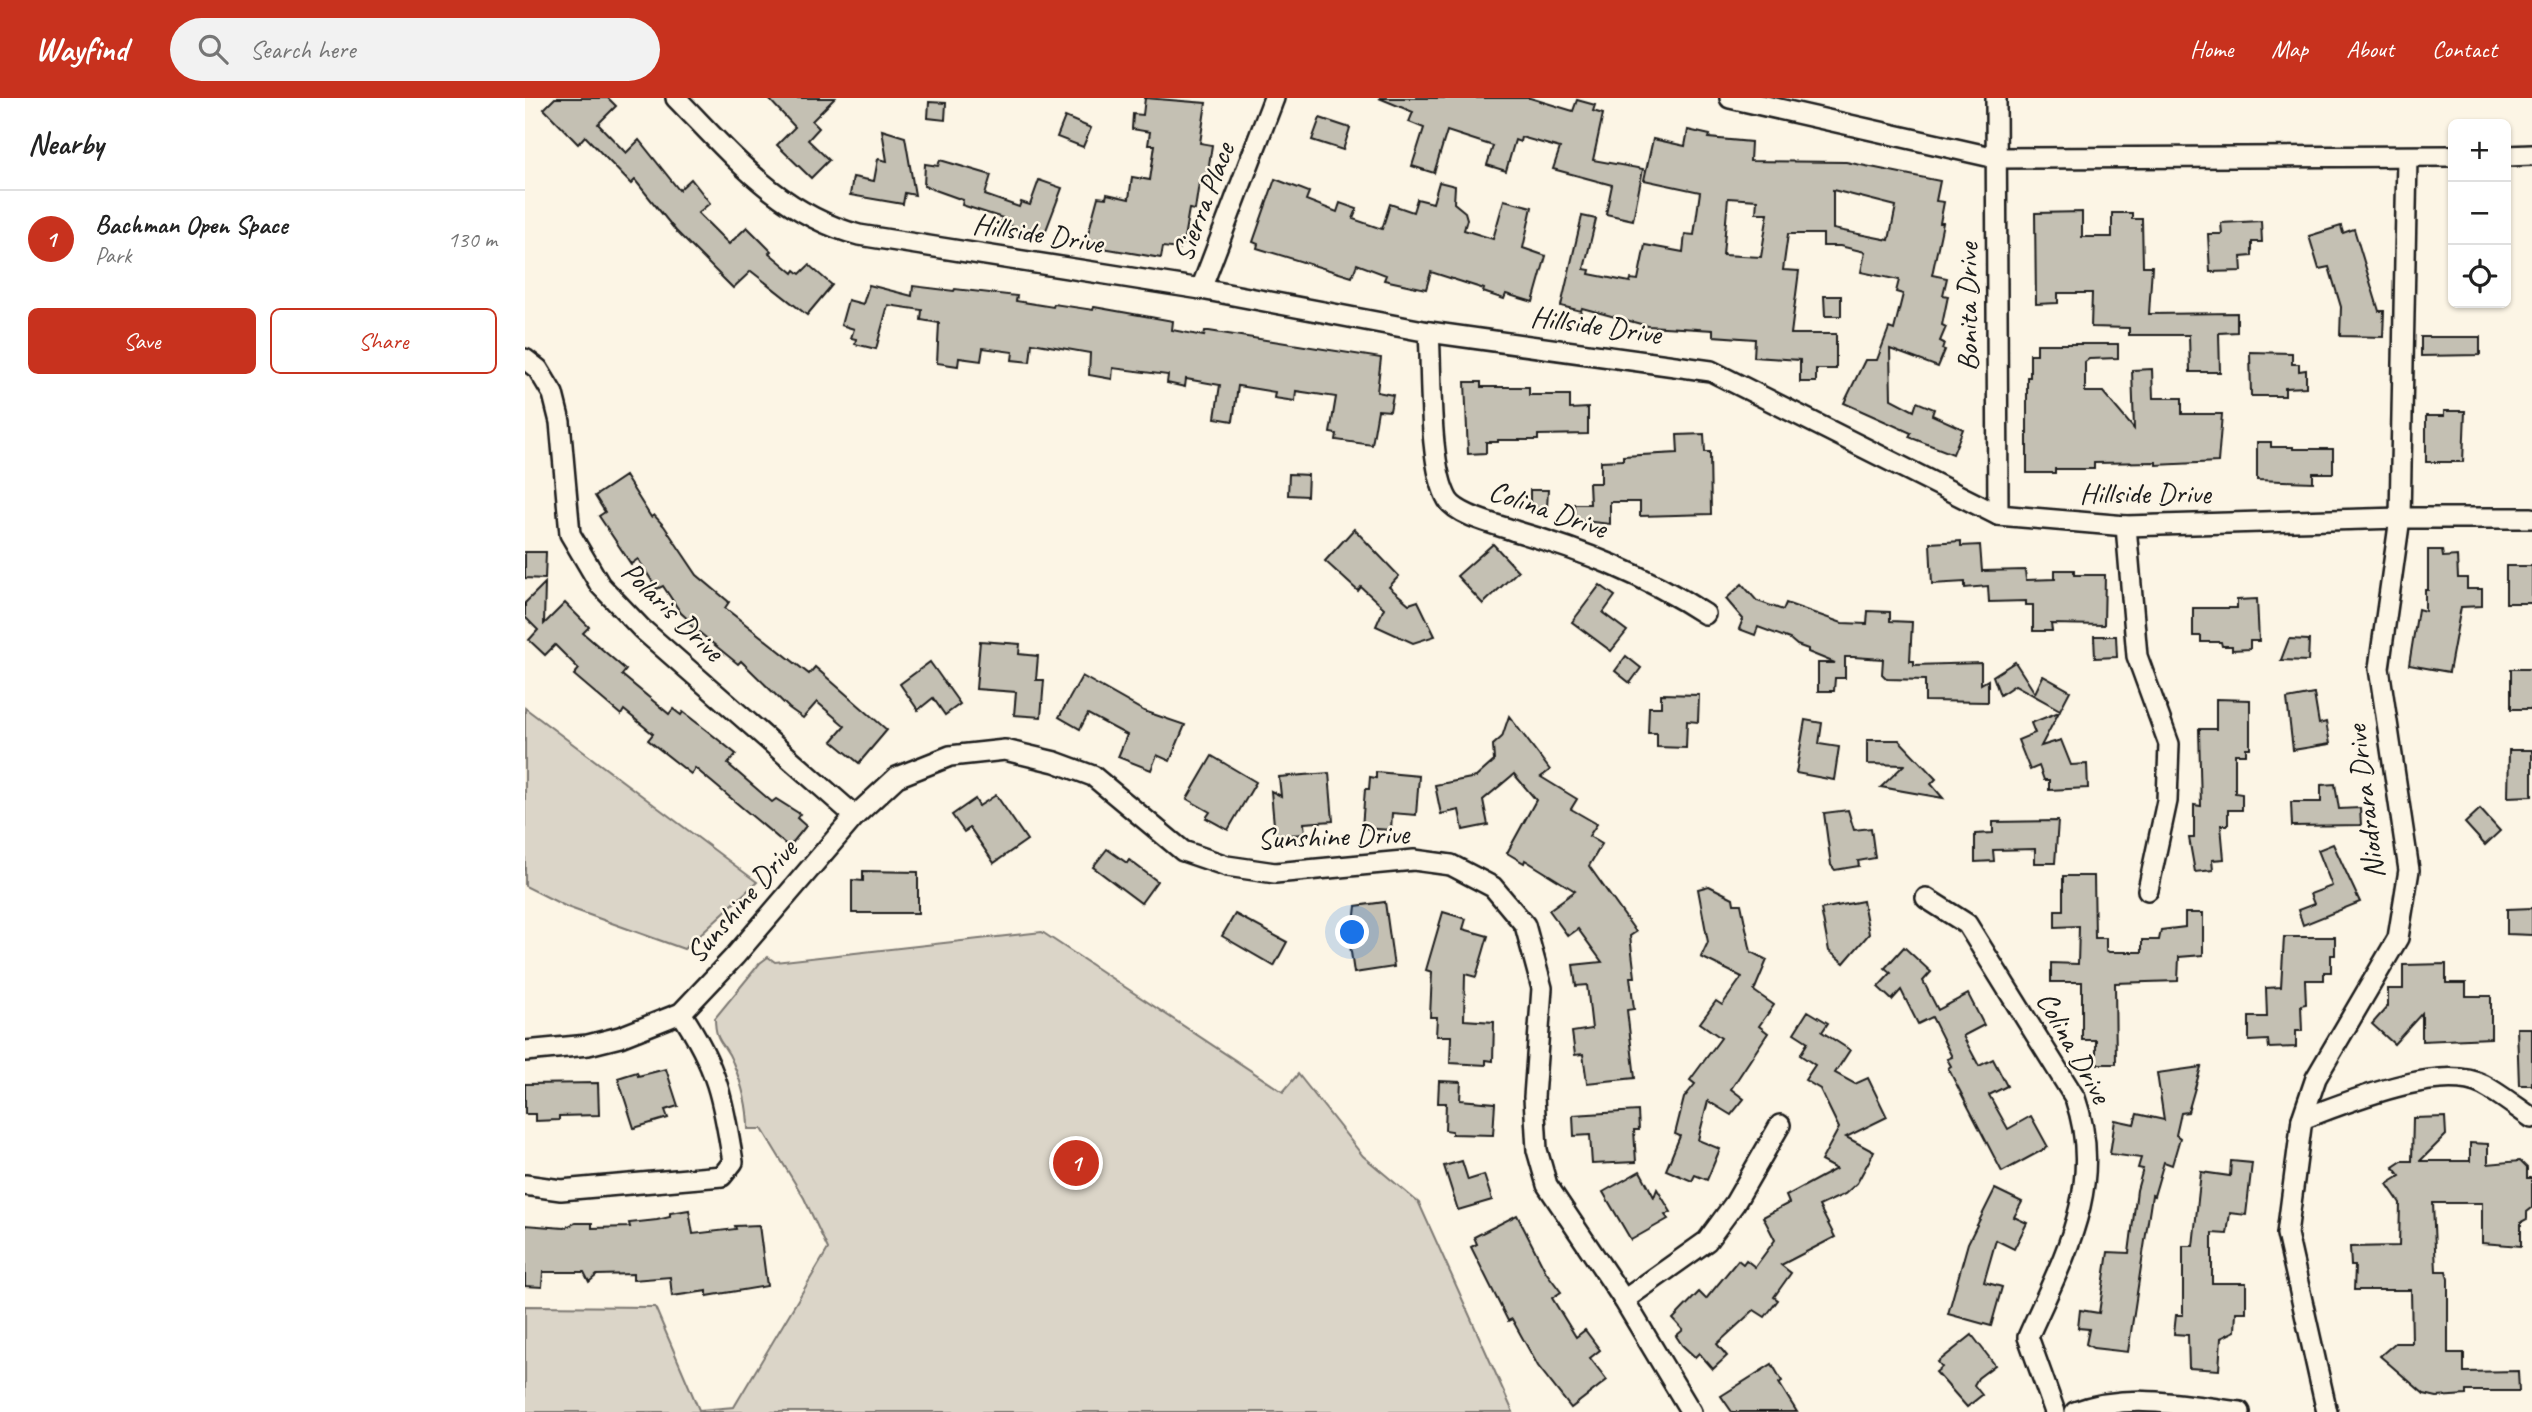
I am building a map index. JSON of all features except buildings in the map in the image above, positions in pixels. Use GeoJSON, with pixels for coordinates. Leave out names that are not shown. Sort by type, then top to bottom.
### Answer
{"type":"FeatureCollection","features":[{"type":"Feature","properties":{"kind":"street","name":"Hillside Drive"},"geometry":{"type":"LineString","coordinates":[[676,98],[748,172],[793,208],[825,226],[859,234],[1201,289],[1429,331],[1711,371],[1998,515],[2126,526],[2400,518],[2532,518]]}},
{"type":"Feature","properties":{"kind":"street","name":"Sierra Place"},"geometry":{"type":"LineString","coordinates":[[1201,289],[1274,98]]}},
{"type":"Feature","properties":{"kind":"street"},"geometry":{"type":"LineString","coordinates":[[1734,98],[1996,158],[2448,156]]}},
{"type":"Feature","properties":{"kind":"street","name":"Bonita Drive"},"geometry":{"type":"LineString","coordinates":[[1996,98],[1998,515]]}},
{"type":"Feature","properties":{"kind":"street"},"geometry":{"type":"LineString","coordinates":[[2511,156],[2532,155]]}},
{"type":"Feature","properties":{"kind":"street","name":"Niodrara Drive"},"geometry":{"type":"LineString","coordinates":[[2327,1412],[2287,1234],[2302,1119],[2316,1078],[2398,938],[2409,870],[2379,668],[2400,518],[2407,157]]}},
{"type":"Feature","properties":{"kind":"street","name":"Colina Drive"},"geometry":{"type":"LineString","coordinates":[[1429,331],[1437,472],[1449,503],[1480,520],[1582,550],[1662,586],[1705,614]]}},
{"type":"Feature","properties":{"kind":"street","name":"Polaris Drive"},"geometry":{"type":"LineString","coordinates":[[525,359],[538,369],[552,394],[560,422],[570,534],[600,585],[642,629],[855,816]]}},
{"type":"Feature","properties":{"kind":"street"},"geometry":{"type":"LineString","coordinates":[[2126,526],[2137,656],[2169,744],[2168,801],[2148,890]]}},
{"type":"Feature","properties":{"kind":"street","name":"Sunshine Drive"},"geometry":{"type":"LineString","coordinates":[[525,1051],[589,1045],[620,1038],[681,1013],[735,956],[855,816],[897,777],[950,756],[1005,750],[1055,762],[1093,776],[1183,851],[1227,866],[1275,873],[1414,860],[1451,865],[1493,887],[1525,925],[1542,988],[1534,1097],[1537,1150],[1547,1185],[1624,1300],[1691,1412]]}},
{"type":"Feature","properties":{"kind":"street","name":"Colina Drive"},"geometry":{"type":"LineString","coordinates":[[1926,898],[1967,924],[2075,1098],[2085,1127],[2087,1180],[2073,1237],[2028,1337],[2055,1412]]}},
{"type":"Feature","properties":{"kind":"street"},"geometry":{"type":"LineString","coordinates":[[525,1185],[561,1189],[722,1176],[733,1161],[722,1094],[702,1045],[681,1013]]}},
{"type":"Feature","properties":{"kind":"street"},"geometry":{"type":"LineString","coordinates":[[2302,1119],[2429,1078],[2481,1084],[2532,1118]]}},
{"type":"Feature","properties":{"kind":"street"},"geometry":{"type":"LineString","coordinates":[[1624,1300],[1707,1241],[1735,1203],[1780,1125]]}},
{"type":"Feature","properties":{"kind":"street"},"geometry":{"type":"LineString","coordinates":[[2075,1412],[2118,1401],[2145,1400],[2240,1412]]}},
{"type":"Feature","properties":{"kind":"shaded area"},"geometry":{"type":"Polygon","coordinates":[[[525,708],[757,882],[684,949],[567,907],[525,886],[525,708]]]}},
{"type":"Feature","properties":{"kind":"shaded area"},"geometry":{"type":"Polygon","coordinates":[[[1042,932],[1283,1092],[1298,1074],[1363,1156],[1419,1203],[1513,1412],[525,1412],[525,1306],[655,1307],[699,1410],[734,1407],[828,1249],[804,1198],[762,1129],[748,1129],[746,1104],[739,1079],[717,1033],[715,1018],[760,963],[768,957],[775,962],[1042,932]]]}},
{"type":"Feature","properties":{"kind":"place","name":"Bachman Open Space"},"geometry":{"type":"Point","coordinates":[1076,1163]}}]}
